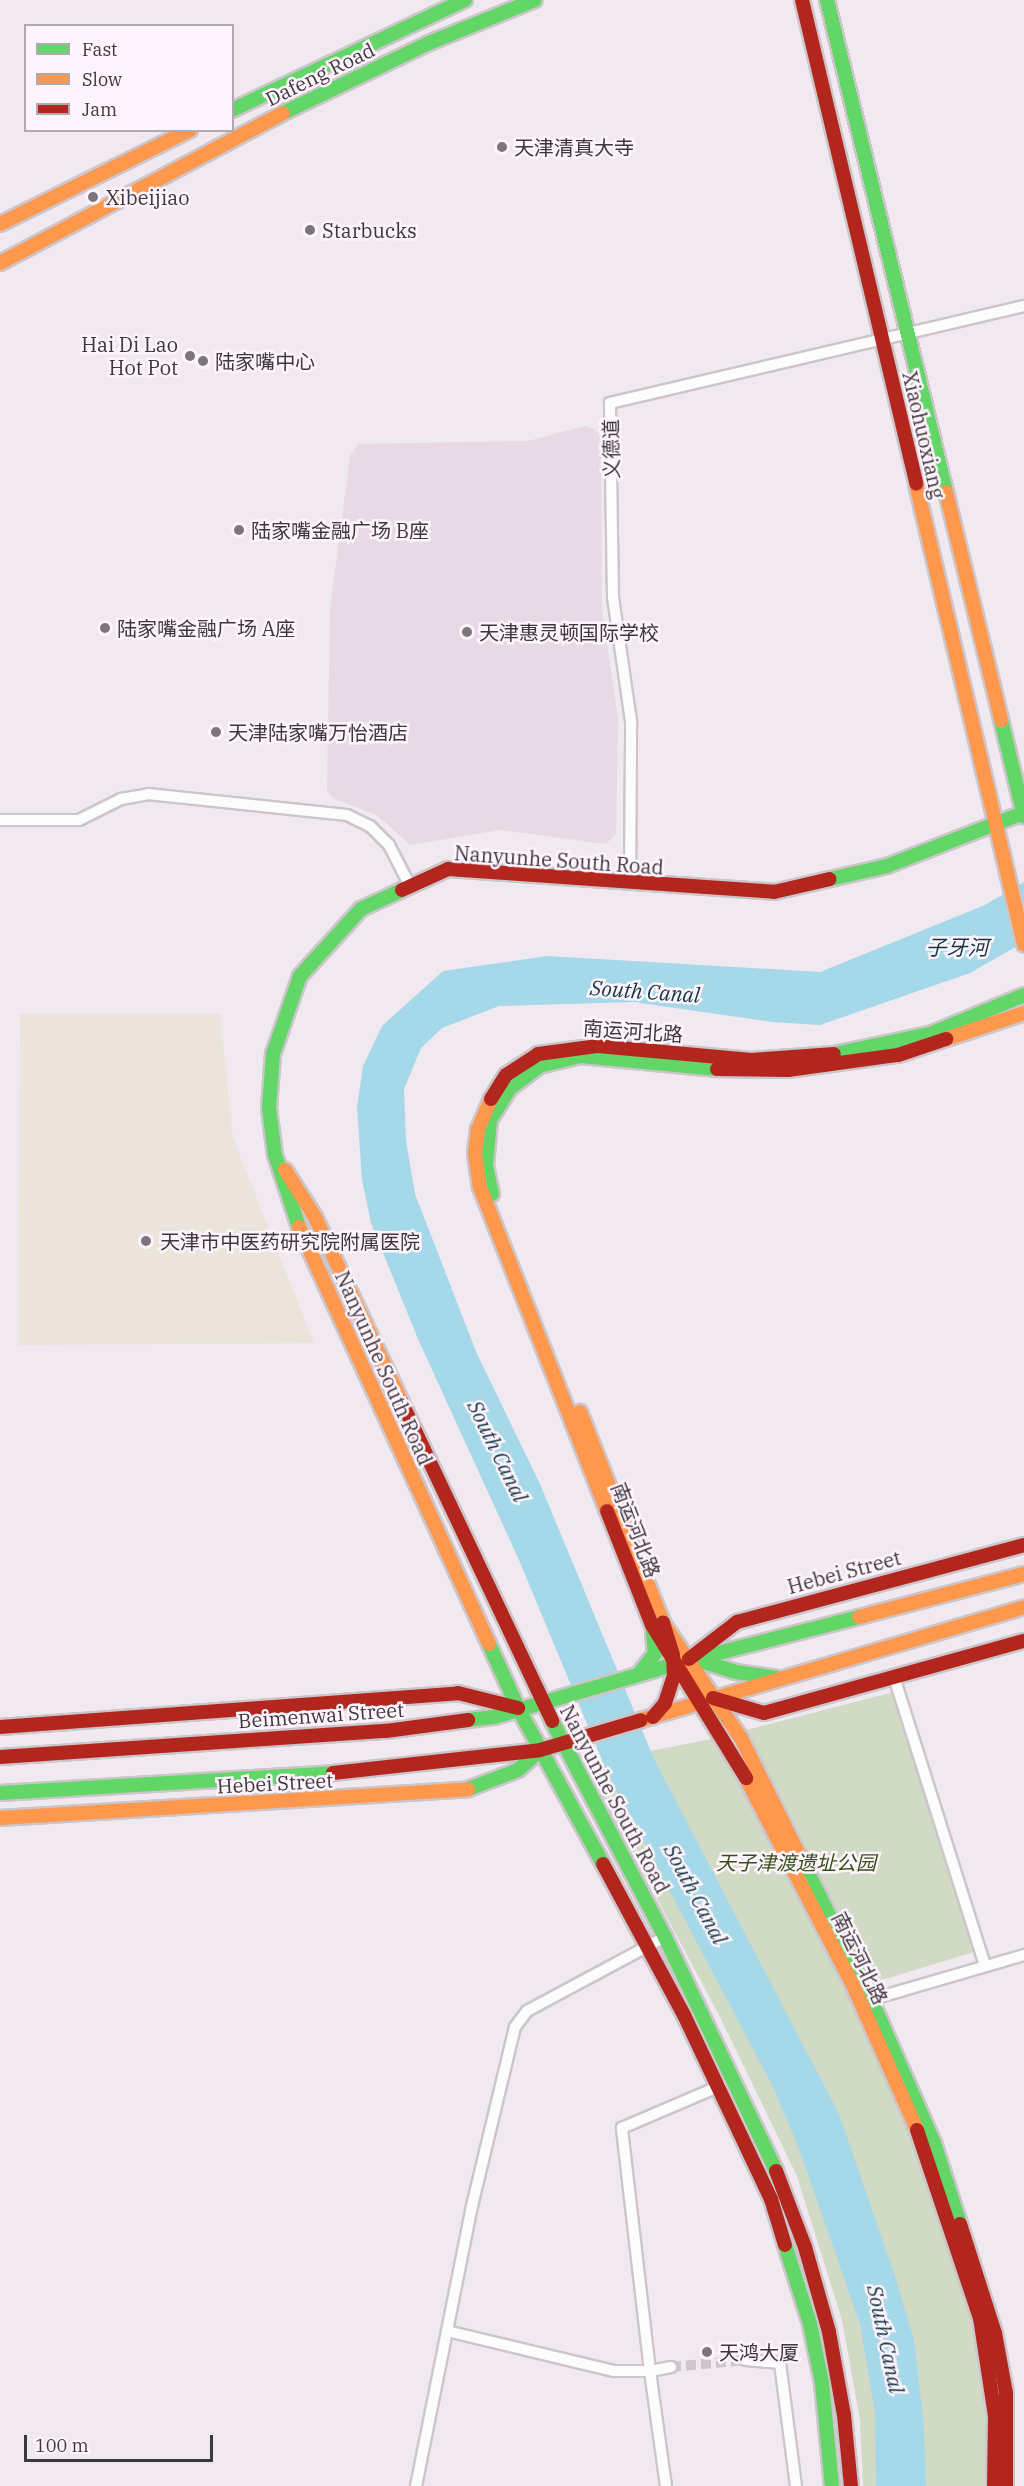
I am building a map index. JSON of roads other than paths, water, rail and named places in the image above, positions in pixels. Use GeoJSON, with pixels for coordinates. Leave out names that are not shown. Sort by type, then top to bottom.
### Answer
{"type":"FeatureCollection","features":[{"type":"Feature","properties":{"kind":"street","name":"Dafeng Road"},"geometry":{"type":"LineString","coordinates":[[234,109],[465,0]]}},
{"type":"Feature","properties":{"kind":"street","name":"Dafeng Road"},"geometry":{"type":"LineString","coordinates":[[0,263],[283,113],[429,43],[535,0]]}},
{"type":"Feature","properties":{"kind":"street","name":"Xiaohuoxiang"},"geometry":{"type":"LineString","coordinates":[[802,0],[1024,945]]}},
{"type":"Feature","properties":{"kind":"street","name":"Xiaohuoxiang"},"geometry":{"type":"LineString","coordinates":[[828,0],[906,332],[1024,814]]}},
{"type":"Feature","properties":{"kind":"street"},"geometry":{"type":"LineString","coordinates":[[0,224],[186,132]]}},
{"type":"Feature","properties":{"kind":"street","name":"义德道"},"geometry":{"type":"LineString","coordinates":[[630,883],[631,721],[613,597],[610,403],[1024,306]]}},
{"type":"Feature","properties":{"kind":"street"},"geometry":{"type":"LineString","coordinates":[[0,820],[79,820],[121,799],[148,794],[347,815],[370,826],[389,845],[410,886]]}},
{"type":"Feature","properties":{"kind":"street","name":"Nanyunhe South Road"},"geometry":{"type":"LineString","coordinates":[[832,2486],[822,2383],[803,2298],[771,2199],[720,2086],[518,1708],[298,1225],[274,1155],[269,1108],[273,1054],[300,976],[361,909],[448,869],[774,892],[887,866],[1024,814]]}},
{"type":"Feature","properties":{"kind":"street","name":"南运河北路"},"geometry":{"type":"LineString","coordinates":[[1006,2486],[1005,2393],[981,2281],[934,2143],[741,1738],[707,1699],[684,1658],[657,1624],[480,1187],[475,1153],[478,1129],[494,1093],[521,1062],[560,1048],[598,1046],[751,1060],[846,1053],[930,1034],[1024,995]]}},
{"type":"Feature","properties":{"kind":"street","name":"南运河北路"},"geometry":{"type":"LineString","coordinates":[[657,1624],[488,1185],[486,1142],[499,1104],[524,1076],[558,1060],[600,1057],[727,1070],[788,1070],[898,1055],[1024,1013]]}},
{"type":"Feature","properties":{"kind":"street","name":"Nanyunhe South Road"},"geometry":{"type":"LineString","coordinates":[[274,1155],[315,1217],[542,1702],[665,1937],[770,2154],[805,2247],[838,2374],[850,2486]]}},
{"type":"Feature","properties":{"kind":"street","name":"Hebei Street"},"geometry":{"type":"LineString","coordinates":[[684,1658],[737,1622],[1024,1545]]}},
{"type":"Feature","properties":{"kind":"street","name":"Hebei Street"},"geometry":{"type":"LineString","coordinates":[[638,1675],[684,1658],[1024,1574]]}},
{"type":"Feature","properties":{"kind":"street"},"geometry":{"type":"LineString","coordinates":[[0,1793],[390,1769],[540,1750],[707,1699],[1024,1608]]}},
{"type":"Feature","properties":{"kind":"street"},"geometry":{"type":"LineString","coordinates":[[638,1675],[655,1653],[657,1624]]}},
{"type":"Feature","properties":{"kind":"street"},"geometry":{"type":"LineString","coordinates":[[707,1699],[764,1713],[895,1680],[1024,1641]]}},
{"type":"Feature","properties":{"kind":"street"},"geometry":{"type":"LineString","coordinates":[[652,1717],[670,1694],[684,1658],[751,1676],[779,1678]]}},
{"type":"Feature","properties":{"kind":"street","name":"Beimenwai Street"},"geometry":{"type":"LineString","coordinates":[[0,1756],[386,1731],[494,1717],[518,1708],[638,1675]]}},
{"type":"Feature","properties":{"kind":"street"},"geometry":{"type":"LineString","coordinates":[[895,1680],[985,1966]]}},
{"type":"Feature","properties":{"kind":"street"},"geometry":{"type":"LineString","coordinates":[[0,1727],[458,1693],[518,1708]]}},
{"type":"Feature","properties":{"kind":"street","name":"Hebei Street"},"geometry":{"type":"LineString","coordinates":[[0,1818],[463,1790],[494,1782],[518,1770],[540,1750]]}},
{"type":"Feature","properties":{"kind":"street"},"geometry":{"type":"LineString","coordinates":[[416,2486],[447,2331],[515,2027],[527,2011],[665,1937]]}},
{"type":"Feature","properties":{"kind":"street"},"geometry":{"type":"LineString","coordinates":[[866,2001],[1024,1955]]}},
{"type":"Feature","properties":{"kind":"street","name":"南运河北路"},"geometry":{"type":"LineString","coordinates":[[866,2001],[922,2140],[980,2318],[995,2416],[994,2486]]}},
{"type":"Feature","properties":{"kind":"street"},"geometry":{"type":"LineString","coordinates":[[666,2486],[650,2371],[622,2127],[720,2086]]}},
{"type":"Feature","properties":{"kind":"street"},"geometry":{"type":"LineString","coordinates":[[447,2331],[614,2371],[650,2371],[671,2367]]}},
{"type":"Feature","properties":{"kind":"street"},"geometry":{"type":"LineString","coordinates":[[746,2360],[780,2363],[796,2486]]}},
{"type":"Feature","properties":{"kind":"water","name":"子牙河"},"geometry":{"type":"Polygon","coordinates":[[[1024,882],[1024,942],[970,973],[820,1025],[772,1022],[634,1002],[499,1006],[442,1028],[421,1048],[404,1089],[406,1141],[415,1194],[477,1354],[540,1484],[654,1759],[839,2114],[894,2273],[914,2340],[924,2427],[926,2486],[876,2486],[875,2412],[860,2324],[798,2146],[772,2085],[607,1772],[519,1560],[418,1339],[371,1223],[362,1180],[357,1107],[363,1066],[382,1026],[443,971],[548,956],[820,972],[985,905],[1024,882]]]}},
{"type":"Feature","properties":{"kind":"tunnel"},"geometry":{"type":"LineString","coordinates":[[671,2367],[746,2360]]}},
{"type":"Feature","properties":{"kind":"place","name":"天津清真大寺"},"geometry":{"type":"Point","coordinates":[502,147]}},
{"type":"Feature","properties":{"kind":"place","name":"Xibeijiao"},"geometry":{"type":"Point","coordinates":[93,197]}},
{"type":"Feature","properties":{"kind":"place","name":"Starbucks"},"geometry":{"type":"Point","coordinates":[310,230]}},
{"type":"Feature","properties":{"kind":"place","name":"Hai Di Lao Hot Pot"},"geometry":{"type":"Point","coordinates":[190,356]}},
{"type":"Feature","properties":{"kind":"place","name":"陆家嘴中心"},"geometry":{"type":"Point","coordinates":[203,361]}},
{"type":"Feature","properties":{"kind":"place","name":"陆家嘴金融广场 B座"},"geometry":{"type":"Point","coordinates":[239,530]}},
{"type":"Feature","properties":{"kind":"place","name":"陆家嘴金融广场 A座"},"geometry":{"type":"Point","coordinates":[105,628]}},
{"type":"Feature","properties":{"kind":"place","name":"天津惠灵顿国际学校"},"geometry":{"type":"Point","coordinates":[467,632]}},
{"type":"Feature","properties":{"kind":"place","name":"天津陆家嘴万怡酒店"},"geometry":{"type":"Point","coordinates":[216,732]}},
{"type":"Feature","properties":{"kind":"place","name":"天津市中医药研究院附属医院"},"geometry":{"type":"Point","coordinates":[146,1241]}},
{"type":"Feature","properties":{"kind":"place","name":"天鸿大厦"},"geometry":{"type":"Point","coordinates":[707,2352]}},
{"type":"Feature","properties":{"kind":"water label","name":"South Canal"},"geometry":{"type":"Point","coordinates":[645,991]}},
{"type":"Feature","properties":{"kind":"water label","name":"South Canal"},"geometry":{"type":"Point","coordinates":[498,1451]}},
{"type":"Feature","properties":{"kind":"water label","name":"South Canal"},"geometry":{"type":"Point","coordinates":[696,1894]}},
{"type":"Feature","properties":{"kind":"water label","name":"South Canal"},"geometry":{"type":"Point","coordinates":[886,2339]}},
{"type":"Feature","properties":{"kind":"park label","name":"天子津渡遗址公园"},"geometry":{"type":"Point","coordinates":[796,1862]}}]}
